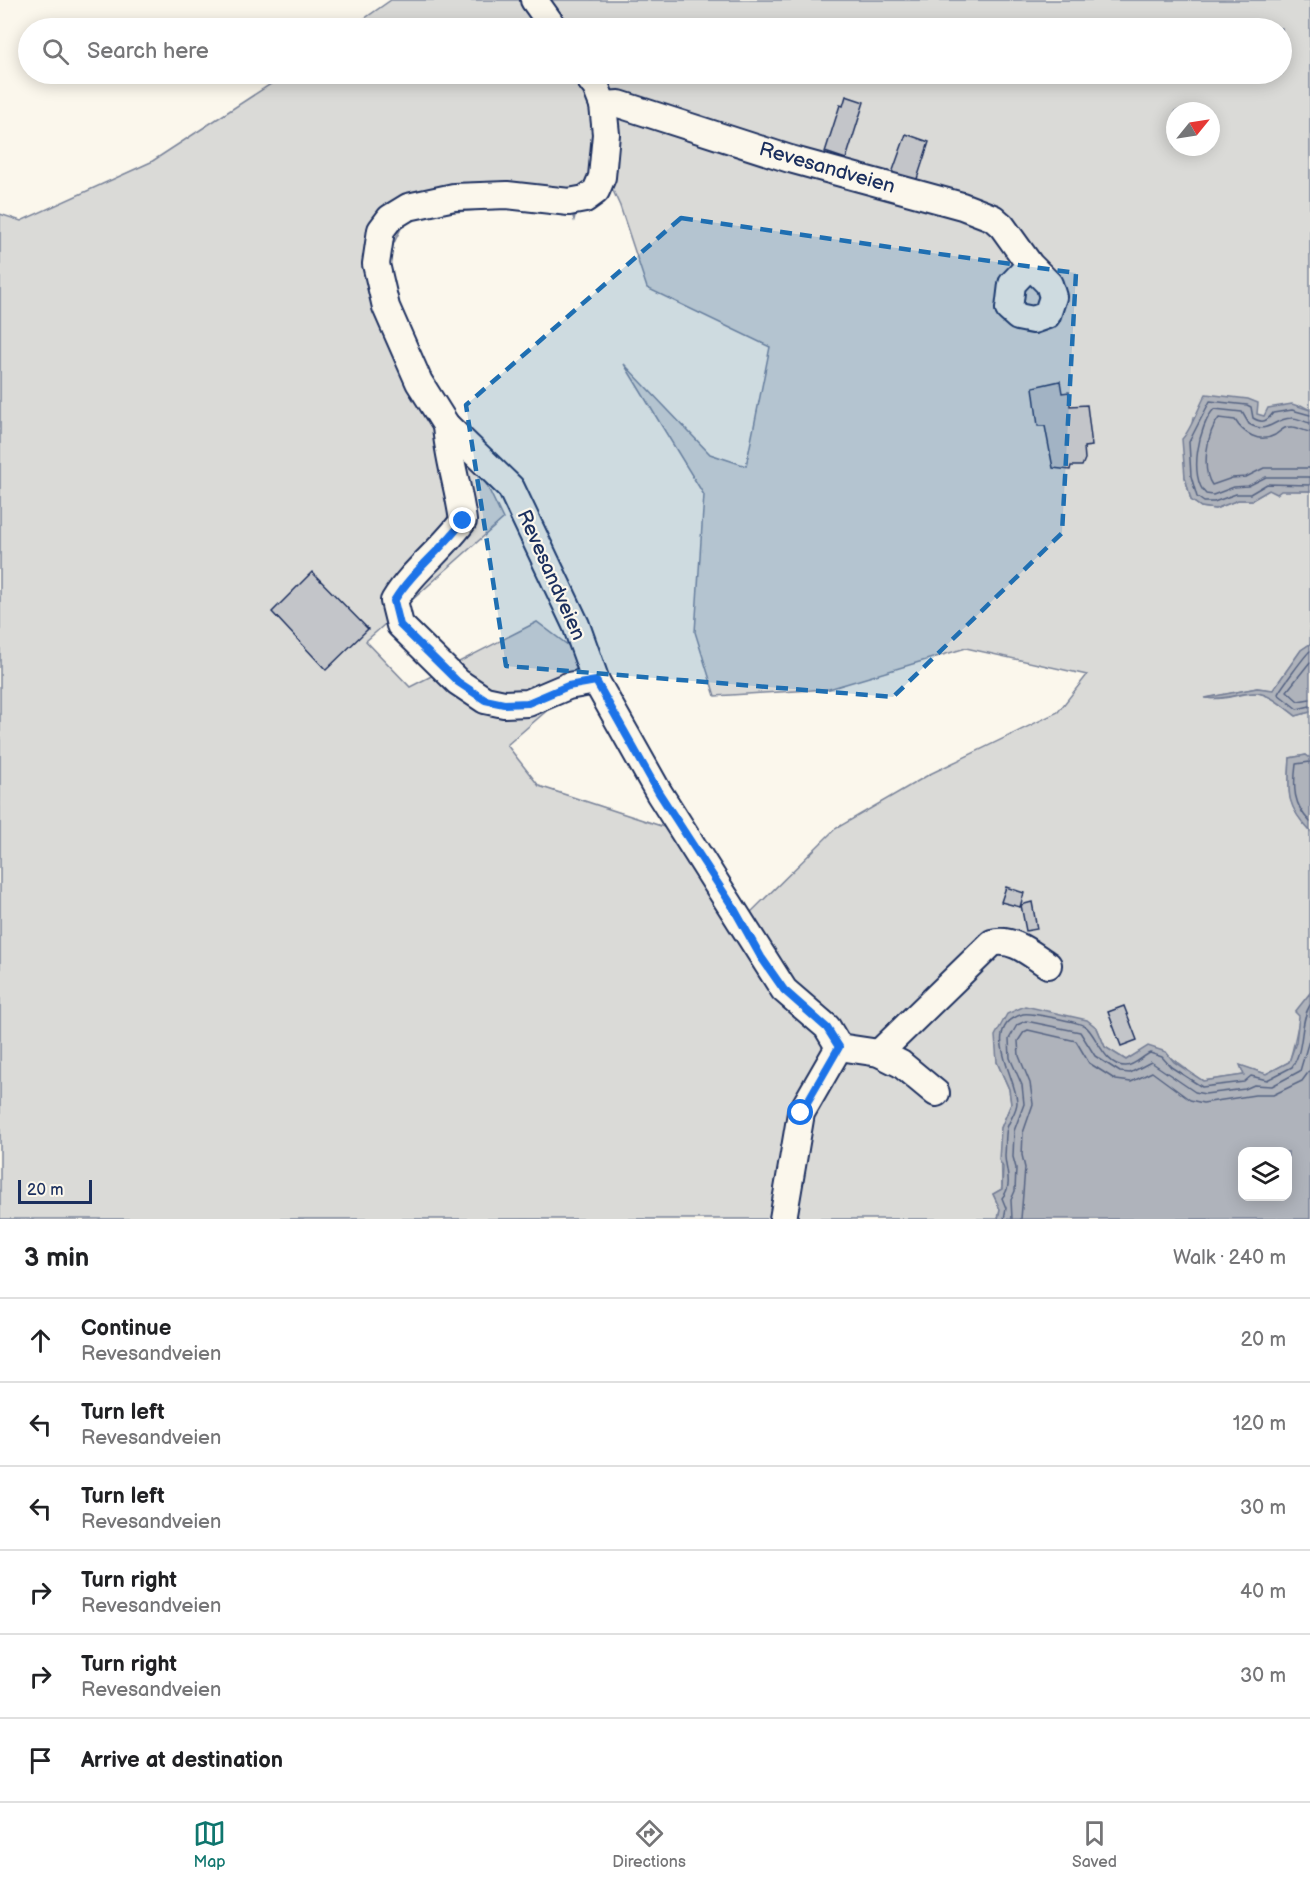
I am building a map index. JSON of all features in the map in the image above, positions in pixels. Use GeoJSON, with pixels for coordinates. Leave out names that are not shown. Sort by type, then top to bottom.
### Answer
{"type":"FeatureCollection","features":[{"type":"Feature","properties":{"kind":"street"},"geometry":{"type":"LineString","coordinates":[[534,0],[547,18]]}},
{"type":"Feature","properties":{"kind":"street","name":"Revesandveien"},"geometry":{"type":"LineString","coordinates":[[594,84],[603,105],[606,134],[602,177],[596,191],[585,199],[569,202],[507,195],[454,197],[408,207],[390,218],[381,230],[376,264],[386,306],[419,382],[446,425],[511,488],[576,625],[596,681],[659,793],[784,990],[827,1028],[839,1047]]}},
{"type":"Feature","properties":{"kind":"street","name":"Revesandveien"},"geometry":{"type":"LineString","coordinates":[[603,105],[619,104],[790,159],[962,206],[993,218],[1002,226],[1030,265]]}},
{"type":"Feature","properties":{"kind":"street","name":"Revesandveien"},"geometry":{"type":"LineString","coordinates":[[446,425],[448,456],[460,498],[463,521],[445,546],[408,579],[394,601],[400,625],[458,682],[485,700],[504,704],[528,703],[568,686],[596,681]]}},
{"type":"Feature","properties":{"kind":"street"},"geometry":{"type":"LineString","coordinates":[[879,1053],[992,943],[1002,940],[1015,945],[1048,966]]}},
{"type":"Feature","properties":{"kind":"street"},"geometry":{"type":"LineString","coordinates":[[783,1219],[801,1113],[839,1047],[879,1053],[901,1064],[936,1093]]}},
{"type":"Feature","properties":{"kind":"highlighted area"},"geometry":{"type":"Polygon","coordinates":[[[681,218],[1076,273],[1062,533],[893,697],[506,666],[466,405],[681,218]]]}},
{"type":"Feature","properties":{"kind":"shaded area"},"geometry":{"type":"Polygon","coordinates":[[[391,0],[1310,0],[1310,410],[1301,405],[1264,416],[1193,417],[1185,477],[1191,500],[1201,507],[1215,509],[1238,500],[1252,500],[1269,490],[1310,491],[1310,644],[1301,650],[1273,690],[1257,688],[1207,698],[1255,693],[1266,695],[1296,716],[1310,712],[1310,758],[1306,755],[1290,758],[1290,798],[1296,813],[1310,831],[1310,993],[1302,1010],[1289,1062],[1266,1074],[1241,1066],[1244,1075],[1203,1081],[1170,1057],[1148,1047],[1126,1060],[1105,1047],[1097,1028],[997,1062],[1009,1089],[1011,1104],[1001,1128],[1002,1189],[993,1194],[1000,1209],[998,1219],[0,1219],[0,214],[21,221],[151,162],[271,84],[1292,84],[1292,18],[365,18],[391,0]],[[605,173],[578,205],[574,220],[570,206],[560,203],[407,216],[376,280],[446,400],[503,519],[366,641],[410,687],[537,622],[581,655],[566,694],[507,745],[539,786],[664,827],[741,922],[835,829],[930,774],[1058,712],[1087,675],[966,648],[829,689],[715,696],[695,632],[704,495],[624,364],[710,454],[746,466],[770,347],[647,288],[620,206],[605,173]]]}},
{"type":"Feature","properties":{"kind":"water"},"geometry":{"type":"Polygon","coordinates":[[[1206,394],[1248,399],[1258,403],[1257,414],[1264,416],[1268,408],[1292,404],[1310,410],[1310,491],[1281,491],[1277,494],[1269,490],[1252,500],[1238,500],[1215,509],[1201,507],[1191,500],[1185,477],[1182,439],[1206,394]]]}},
{"type":"Feature","properties":{"kind":"water"},"geometry":{"type":"Polygon","coordinates":[[[1310,644],[1310,712],[1296,716],[1272,699],[1256,693],[1205,698],[1257,688],[1273,690],[1301,650],[1310,644]]]}},
{"type":"Feature","properties":{"kind":"water"},"geometry":{"type":"Polygon","coordinates":[[[1306,755],[1310,758],[1310,831],[1292,805],[1289,789],[1290,758],[1306,755]]]}},
{"type":"Feature","properties":{"kind":"water"},"geometry":{"type":"Polygon","coordinates":[[[1310,993],[1310,1219],[998,1219],[1000,1209],[993,1194],[1002,1189],[1003,1167],[999,1160],[1001,1128],[1011,1104],[1009,1089],[997,1062],[995,1036],[1007,1014],[1025,1006],[1087,1020],[1097,1028],[1105,1047],[1126,1060],[1148,1046],[1166,1052],[1174,1062],[1203,1081],[1244,1075],[1240,1065],[1266,1074],[1289,1062],[1296,1042],[1299,1016],[1295,1012],[1310,993]]]}},
{"type":"Feature","properties":{"kind":"building"},"geometry":{"type":"Polygon","coordinates":[[[846,96],[864,102],[846,159],[825,152],[840,105],[843,106],[846,96]]]}},
{"type":"Feature","properties":{"kind":"building"},"geometry":{"type":"Polygon","coordinates":[[[906,134],[929,142],[915,185],[891,176],[906,134]]]}},
{"type":"Feature","properties":{"kind":"building"},"geometry":{"type":"Polygon","coordinates":[[[1060,381],[1062,393],[1069,392],[1070,406],[1087,405],[1092,446],[1084,447],[1085,459],[1082,466],[1071,466],[1070,470],[1053,468],[1045,426],[1038,426],[1033,387],[1060,381]]]}},
{"type":"Feature","properties":{"kind":"building"},"geometry":{"type":"Polygon","coordinates":[[[312,572],[368,629],[326,670],[272,612],[312,572]]]}},
{"type":"Feature","properties":{"kind":"building"},"geometry":{"type":"Polygon","coordinates":[[[1006,887],[1024,893],[1020,907],[1001,902],[1006,887]]]}},
{"type":"Feature","properties":{"kind":"building"},"geometry":{"type":"Polygon","coordinates":[[[1032,902],[1037,929],[1026,931],[1021,905],[1032,902]]]}},
{"type":"Feature","properties":{"kind":"building"},"geometry":{"type":"Polygon","coordinates":[[[1124,1006],[1137,1040],[1121,1046],[1108,1012],[1124,1006]]]}},
{"type":"Feature","properties":{"kind":"route"},"geometry":{"type":"LineString","coordinates":[[463,521],[445,546],[408,579],[394,601],[400,625],[458,682],[485,700],[504,704],[528,703],[568,686],[596,681],[659,793],[733,907],[761,957],[784,990],[827,1028],[839,1047],[801,1113]]}}]}
